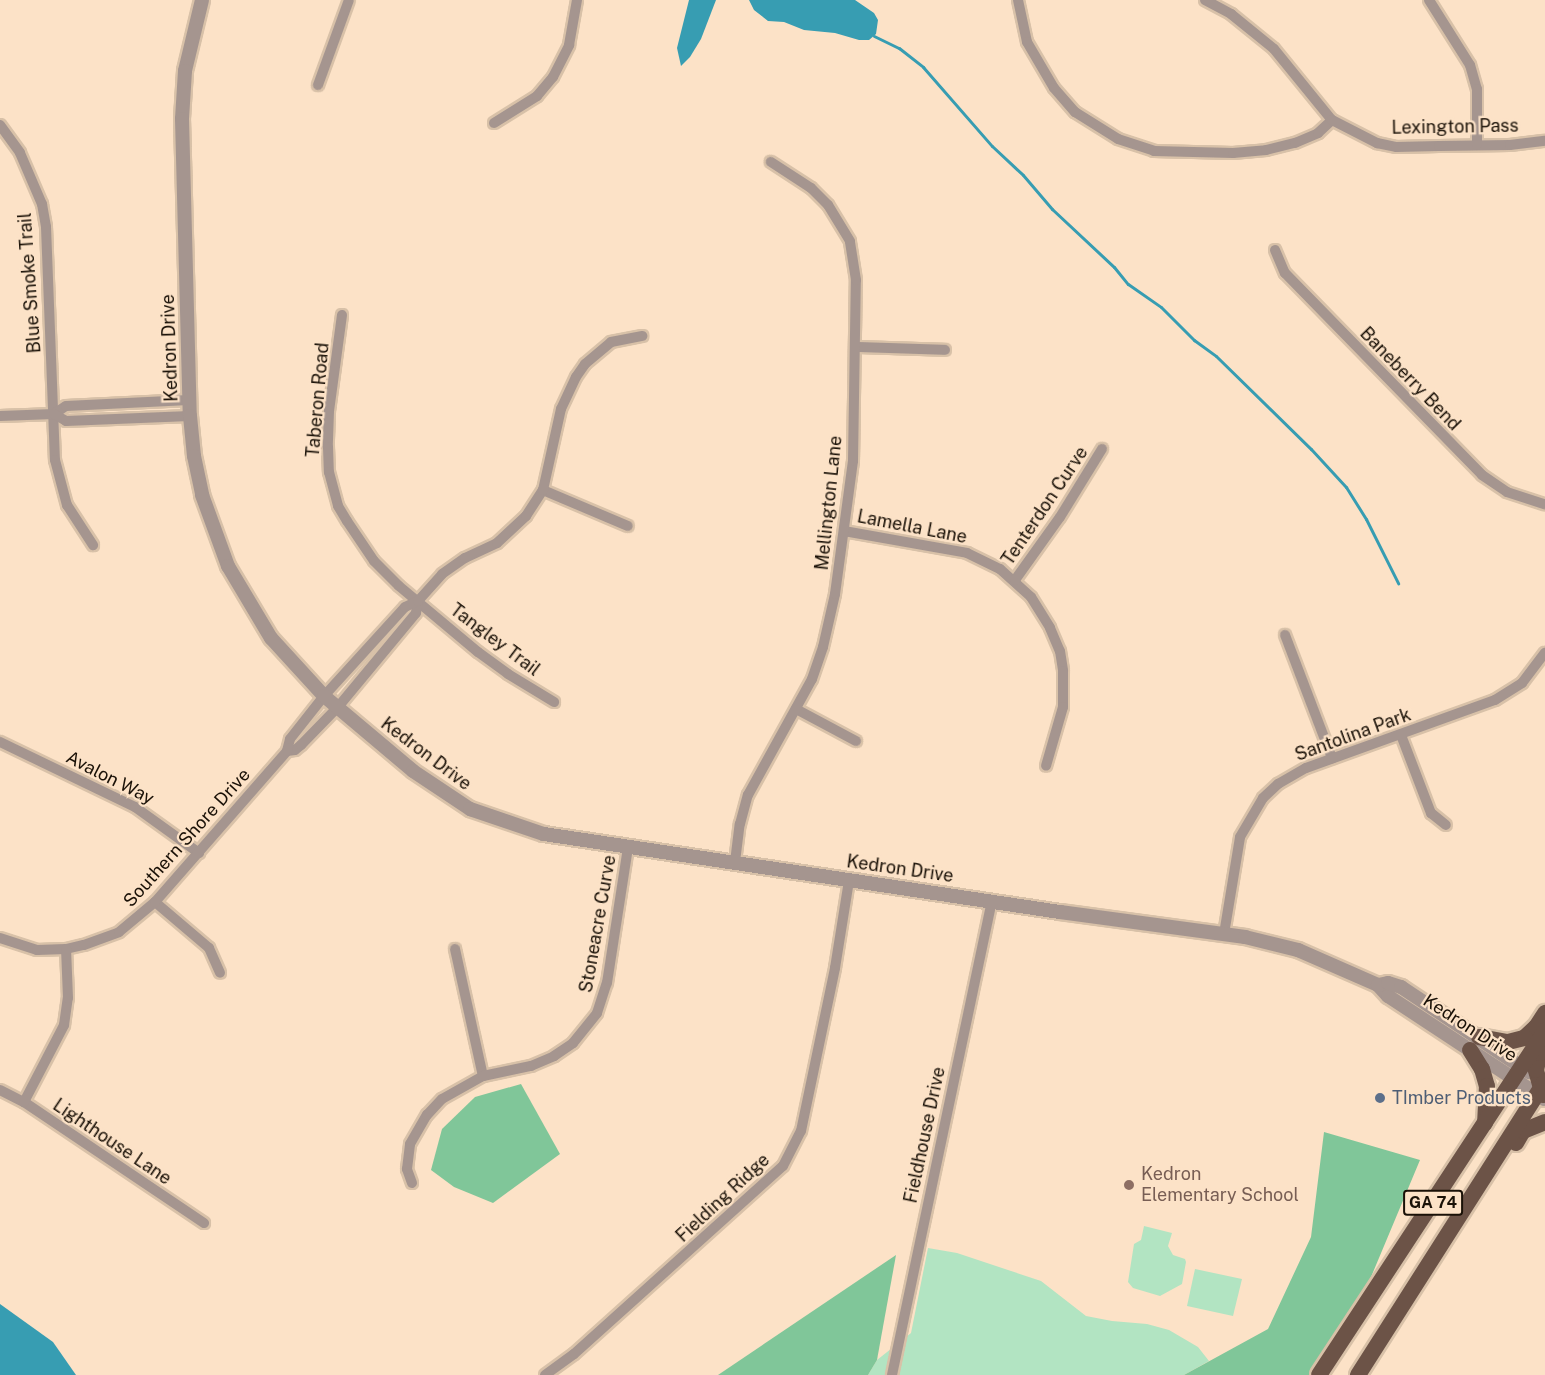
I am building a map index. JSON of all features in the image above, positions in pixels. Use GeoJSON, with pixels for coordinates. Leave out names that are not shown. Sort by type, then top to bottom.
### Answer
{"type":"FeatureCollection","features":[{"type":"Feature","properties":{"kind":"main road"},"geometry":{"type":"LineString","coordinates":[[1484,1125],[1487,1086],[1474,1044],[1508,1042],[1524,1038],[1536,1027],[1545,1013]]}},
{"type":"Feature","properties":{"kind":"main road","name":"GA 74"},"geometry":{"type":"LineString","coordinates":[[1319,1375],[1545,1031]]}},
{"type":"Feature","properties":{"kind":"main road"},"geometry":{"type":"LineString","coordinates":[[1543,1089],[1536,1070],[1540,1053],[1545,1045]]}},
{"type":"Feature","properties":{"kind":"main road"},"geometry":{"type":"LineString","coordinates":[[1443,1243],[1453,1214],[1465,1191],[1524,1096],[1519,1073]]}},
{"type":"Feature","properties":{"kind":"main road","name":"GA 74"},"geometry":{"type":"LineString","coordinates":[[1358,1375],[1543,1089]]}},
{"type":"Feature","properties":{"kind":"main road"},"geometry":{"type":"LineString","coordinates":[[1455,1225],[1476,1205],[1523,1131],[1545,1122]]}},
{"type":"Feature","properties":{"kind":"street","name":"Kedron Drive"},"geometry":{"type":"LineString","coordinates":[[202,0],[185,71],[182,119],[189,400],[194,456],[202,495],[215,536],[228,566],[266,631],[297,669],[324,696],[413,771],[470,809],[544,834],[849,881],[1263,940],[1298,950],[1378,985],[1388,996],[1474,1044],[1543,1089]]}},
{"type":"Feature","properties":{"kind":"street"},"geometry":{"type":"LineString","coordinates":[[318,84],[349,0]]}},
{"type":"Feature","properties":{"kind":"street"},"geometry":{"type":"LineString","coordinates":[[494,123],[537,96],[553,78],[569,45],[577,0]]}},
{"type":"Feature","properties":{"kind":"street"},"geometry":{"type":"LineString","coordinates":[[1018,0],[1027,42],[1054,88],[1075,111],[1118,139],[1154,151],[1201,154],[1244,152],[1295,143],[1318,133],[1332,120]]}},
{"type":"Feature","properties":{"kind":"street","name":"Lexington Pass"},"geometry":{"type":"LineString","coordinates":[[1205,0],[1231,14],[1274,49],[1332,120],[1359,136],[1396,147],[1545,141]]}},
{"type":"Feature","properties":{"kind":"street"},"geometry":{"type":"LineString","coordinates":[[1429,0],[1470,65],[1477,88],[1477,145]]}},
{"type":"Feature","properties":{"kind":"street","name":"Blue Smoke Trail"},"geometry":{"type":"LineString","coordinates":[[0,125],[21,153],[42,204],[46,236],[55,460],[67,505],[93,545]]}},
{"type":"Feature","properties":{"kind":"street","name":"Mellington Lane"},"geometry":{"type":"LineString","coordinates":[[735,862],[740,824],[748,795],[812,679],[831,621],[852,481],[856,280],[849,241],[828,205],[811,188],[771,162]]}},
{"type":"Feature","properties":{"kind":"street","name":"Baneberry Bend"},"geometry":{"type":"LineString","coordinates":[[1275,250],[1285,273],[1482,475],[1507,492],[1545,504]]}},
{"type":"Feature","properties":{"kind":"street","name":"Taberon Road"},"geometry":{"type":"LineString","coordinates":[[342,315],[329,411],[328,472],[338,506],[357,540],[374,561],[418,601]]}},
{"type":"Feature","properties":{"kind":"street"},"geometry":{"type":"LineString","coordinates":[[418,601],[442,574],[465,558],[497,543],[518,526],[543,490],[561,410],[576,377],[585,364],[611,342],[642,336]]}},
{"type":"Feature","properties":{"kind":"street"},"geometry":{"type":"LineString","coordinates":[[856,347],[945,350]]}},
{"type":"Feature","properties":{"kind":"street"},"geometry":{"type":"LineString","coordinates":[[0,416],[54,414],[66,406],[189,400]]}},
{"type":"Feature","properties":{"kind":"street"},"geometry":{"type":"LineString","coordinates":[[54,414],[66,421],[190,416]]}},
{"type":"Feature","properties":{"kind":"street","name":"Tenterdon Curve"},"geometry":{"type":"LineString","coordinates":[[1015,580],[1060,517],[1102,449]]}},
{"type":"Feature","properties":{"kind":"street"},"geometry":{"type":"LineString","coordinates":[[543,490],[628,526]]}},
{"type":"Feature","properties":{"kind":"street","name":"Lamella Lane"},"geometry":{"type":"LineString","coordinates":[[844,531],[967,553],[1000,569],[1015,580],[1041,613],[1060,651],[1063,671],[1063,707],[1046,766]]}},
{"type":"Feature","properties":{"kind":"street","name":"Southern Shore Drive"},"geometry":{"type":"LineString","coordinates":[[0,938],[37,950],[66,949],[101,940],[119,932],[155,902],[287,751],[290,739],[324,696],[405,607],[418,601]]}},
{"type":"Feature","properties":{"kind":"street","name":"Southern Shore Drive"},"geometry":{"type":"LineString","coordinates":[[287,751],[295,750],[301,745],[338,707],[416,613],[418,601]]}},
{"type":"Feature","properties":{"kind":"street","name":"Tangley Trail"},"geometry":{"type":"LineString","coordinates":[[418,601],[508,674],[554,702]]}},
{"type":"Feature","properties":{"kind":"street"},"geometry":{"type":"LineString","coordinates":[[1285,635],[1332,758]]}},
{"type":"Feature","properties":{"kind":"street","name":"Santolina Park"},"geometry":{"type":"LineString","coordinates":[[1224,934],[1237,848],[1248,820],[1263,798],[1278,784],[1306,768],[1480,706],[1508,693],[1522,683],[1545,653]]}},
{"type":"Feature","properties":{"kind":"street"},"geometry":{"type":"LineString","coordinates":[[796,709],[856,741]]}},
{"type":"Feature","properties":{"kind":"street"},"geometry":{"type":"LineString","coordinates":[[1401,735],[1431,813],[1446,825]]}},
{"type":"Feature","properties":{"kind":"street","name":"Avalon Way"},"geometry":{"type":"LineString","coordinates":[[0,742],[135,807],[199,853]]}},
{"type":"Feature","properties":{"kind":"street","name":"Stoneacre Curve"},"geometry":{"type":"LineString","coordinates":[[412,1183],[406,1157],[416,1130],[442,1099],[483,1076],[531,1066],[554,1056],[573,1043],[597,1013],[608,982],[628,848]]}},
{"type":"Feature","properties":{"kind":"street","name":"Fielding Ridge"},"geometry":{"type":"LineString","coordinates":[[545,1375],[574,1354],[783,1166],[801,1131],[836,968],[849,881]]}},
{"type":"Feature","properties":{"kind":"street","name":"Fieldhouse Drive"},"geometry":{"type":"LineString","coordinates":[[892,1375],[992,901]]}},
{"type":"Feature","properties":{"kind":"street"},"geometry":{"type":"LineString","coordinates":[[155,902],[209,948],[220,973]]}},
{"type":"Feature","properties":{"kind":"street"},"geometry":{"type":"LineString","coordinates":[[24,1102],[64,1026],[68,998],[66,949]]}},
{"type":"Feature","properties":{"kind":"street"},"geometry":{"type":"LineString","coordinates":[[455,949],[483,1076]]}},
{"type":"Feature","properties":{"kind":"street","name":"Lighthouse Lane"},"geometry":{"type":"LineString","coordinates":[[0,1090],[24,1102],[204,1223]]}},
{"type":"Feature","properties":{"kind":"green space"},"geometry":{"type":"Polygon","coordinates":[[[521,1084],[560,1154],[493,1203],[454,1187],[431,1170],[442,1129],[475,1097],[521,1084]]]}},
{"type":"Feature","properties":{"kind":"green space"},"geometry":{"type":"Polygon","coordinates":[[[1324,1132],[1420,1160],[1330,1375],[1184,1375],[1268,1329],[1311,1237],[1324,1132]]]}},
{"type":"Feature","properties":{"kind":"green space"},"geometry":{"type":"Polygon","coordinates":[[[1144,1226],[1172,1233],[1168,1246],[1173,1255],[1185,1259],[1186,1262],[1182,1284],[1160,1296],[1133,1288],[1128,1282],[1134,1244],[1141,1240],[1144,1226]]]}},
{"type":"Feature","properties":{"kind":"green space"},"geometry":{"type":"Polygon","coordinates":[[[928,1248],[957,1253],[1041,1281],[1086,1316],[1147,1324],[1169,1330],[1198,1347],[1209,1361],[1184,1375],[868,1375],[877,1360],[911,1333],[928,1248]]]}},
{"type":"Feature","properties":{"kind":"green space"},"geometry":{"type":"Polygon","coordinates":[[[896,1255],[877,1360],[868,1375],[718,1375],[896,1255]]]}},
{"type":"Feature","properties":{"kind":"green space"},"geometry":{"type":"Polygon","coordinates":[[[1195,1269],[1242,1279],[1233,1316],[1187,1306],[1195,1269]]]}},
{"type":"Feature","properties":{"kind":"water"},"geometry":{"type":"Polygon","coordinates":[[[689,0],[716,0],[701,39],[690,57],[681,66],[677,48],[689,0]]]}},
{"type":"Feature","properties":{"kind":"water"},"geometry":{"type":"Polygon","coordinates":[[[749,0],[855,0],[874,13],[878,20],[876,34],[869,40],[859,40],[835,33],[804,30],[784,22],[768,21],[754,10],[749,0]]]}},
{"type":"Feature","properties":{"kind":"water"},"geometry":{"type":"Polygon","coordinates":[[[0,1304],[53,1342],[76,1375],[0,1375],[0,1304]]]}},
{"type":"Feature","properties":{"kind":"waterway"},"geometry":{"type":"LineString","coordinates":[[874,36],[899,48],[923,67],[992,146],[1023,175],[1052,209],[1114,267],[1128,284],[1161,307],[1194,340],[1216,356],[1311,449],[1346,487],[1366,519],[1398,583]]}},
{"type":"Feature","properties":{"kind":"place","name":"TImber Products"},"geometry":{"type":"Point","coordinates":[1380,1098]}},
{"type":"Feature","properties":{"kind":"place","name":"Kedron Elementary School"},"geometry":{"type":"Point","coordinates":[1129,1185]}}]}
